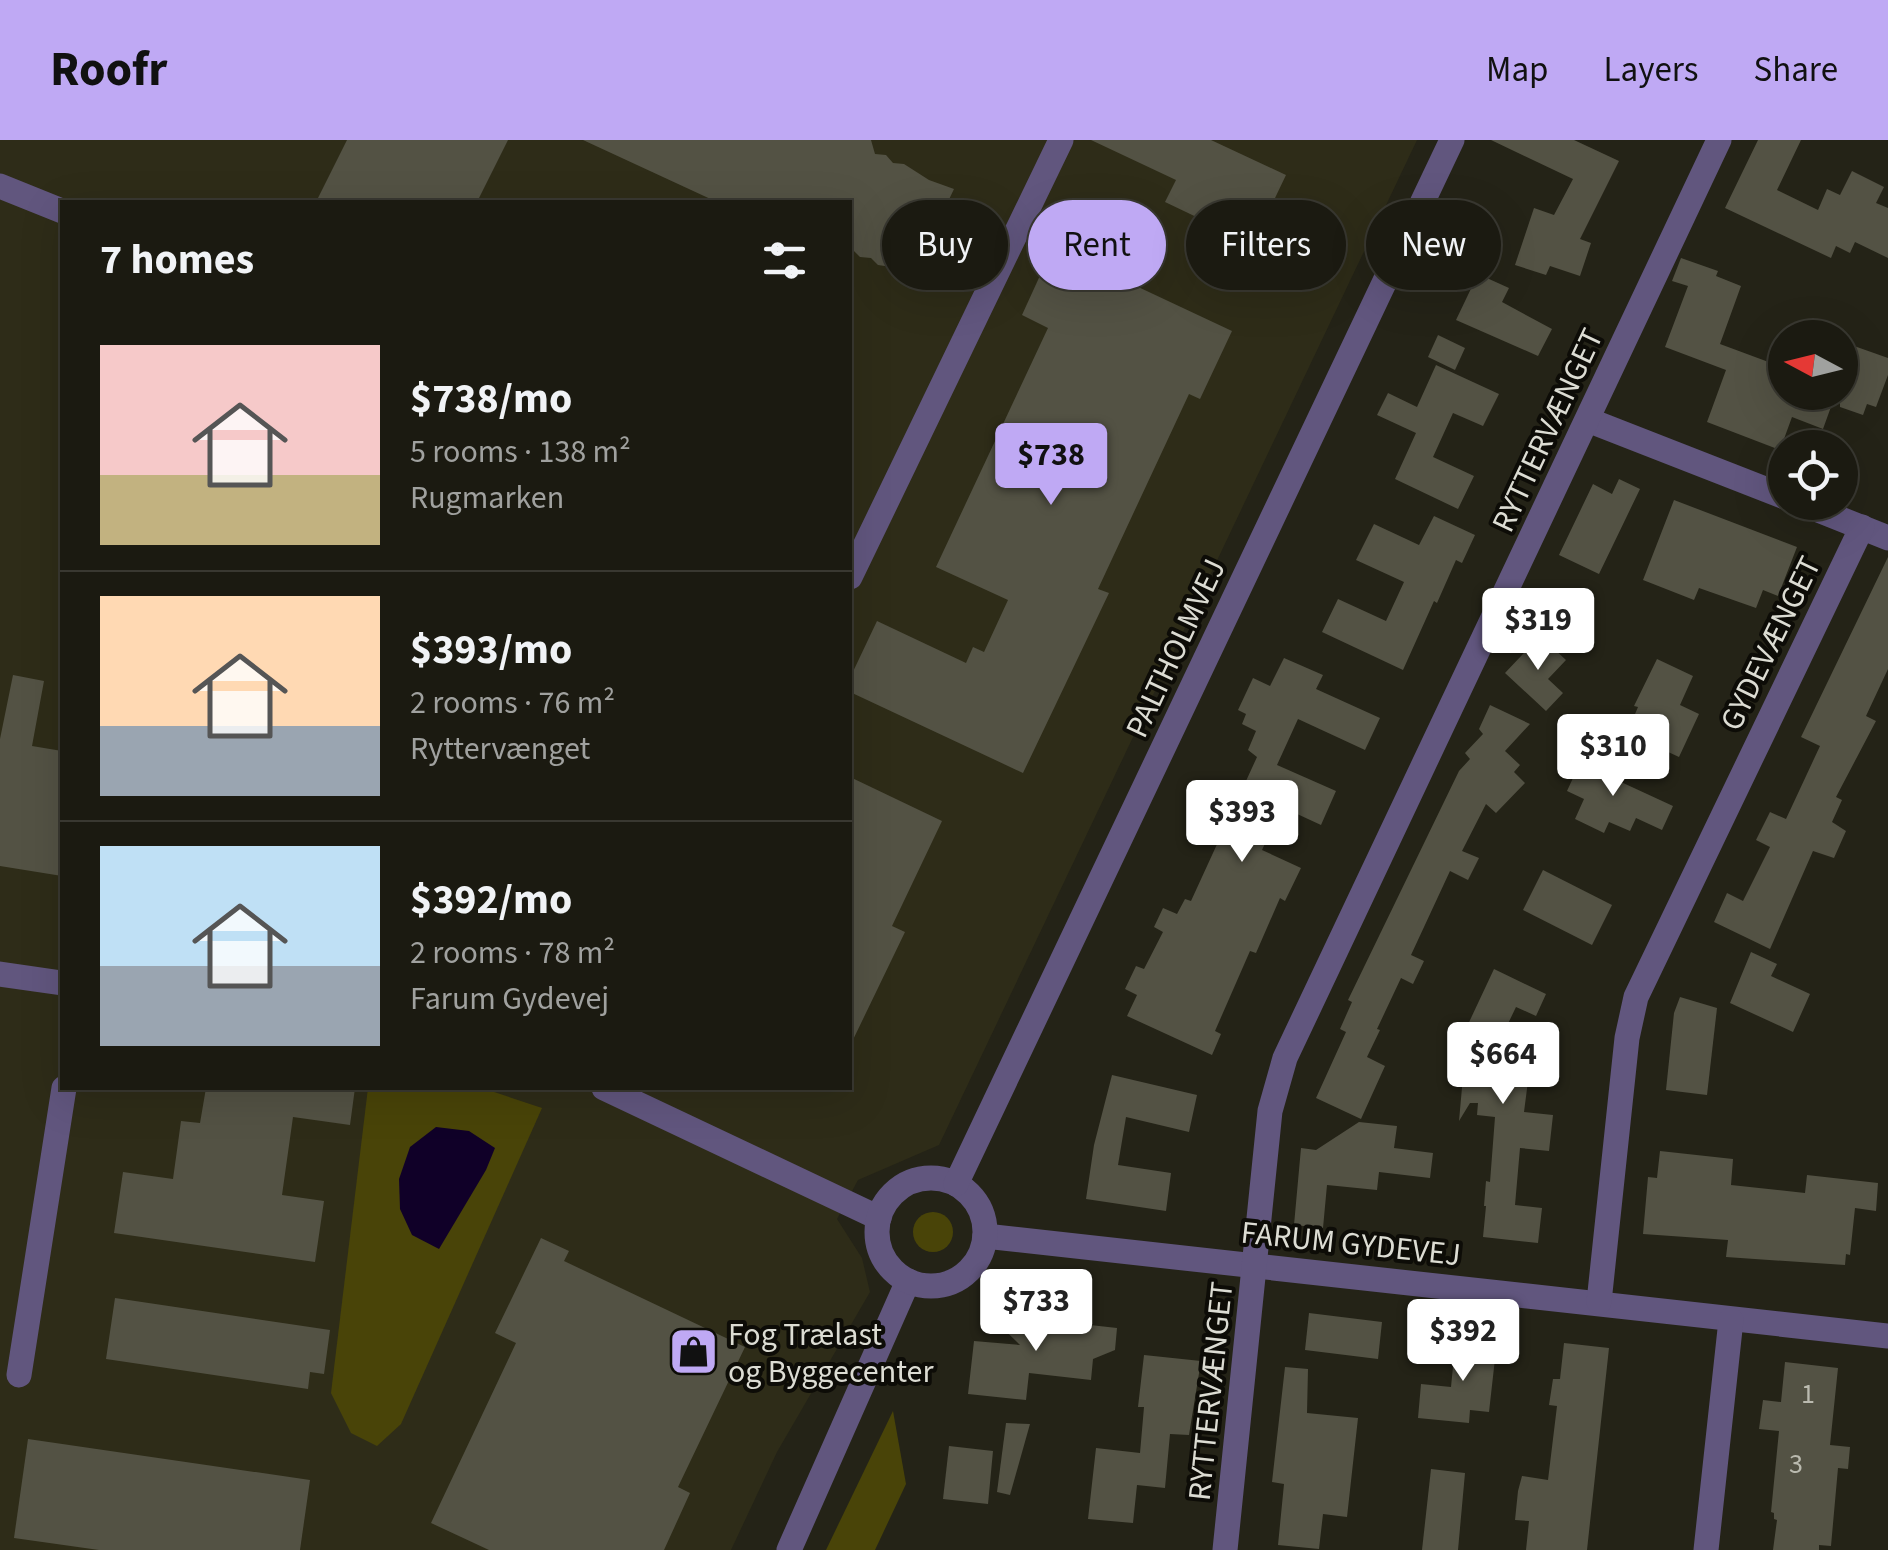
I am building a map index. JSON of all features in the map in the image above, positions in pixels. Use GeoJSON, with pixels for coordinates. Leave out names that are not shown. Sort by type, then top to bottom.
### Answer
{"type":"FeatureCollection","features":[{"type":"Feature","properties":{"kind":"street"},"geometry":{"type":"LineString","coordinates":[[852,569],[1061,140]]}},
{"type":"Feature","properties":{"kind":"street","name":"PALTHOLMVEJ"},"geometry":{"type":"LineString","coordinates":[[956,1184],[1452,140]]}},
{"type":"Feature","properties":{"kind":"street","name":"RYTTERVÆNGET"},"geometry":{"type":"LineString","coordinates":[[1225,1550],[1270,1110],[1285,1058],[1719,140]]}},
{"type":"Feature","properties":{"kind":"street"},"geometry":{"type":"LineString","coordinates":[[0,186],[60,210]]}},
{"type":"Feature","properties":{"kind":"street"},"geometry":{"type":"LineString","coordinates":[[1588,420],[1768,491]]}},
{"type":"Feature","properties":{"kind":"street"},"geometry":{"type":"LineString","coordinates":[[1844,520],[1888,538]]}},
{"type":"Feature","properties":{"kind":"street","name":"GYDEVÆNGET"},"geometry":{"type":"LineString","coordinates":[[1600,1302],[1627,1038],[1636,997],[1862,527]]}},
{"type":"Feature","properties":{"kind":"street"},"geometry":{"type":"LineString","coordinates":[[0,974],[60,983]]}},
{"type":"Feature","properties":{"kind":"street"},"geometry":{"type":"LineString","coordinates":[[18,1376],[64,1090]]}},
{"type":"Feature","properties":{"kind":"street"},"geometry":{"type":"LineString","coordinates":[[608,1090],[879,1218]]}},
{"type":"Feature","properties":{"kind":"street"},"geometry":{"type":"LineString","coordinates":[[938,1178],[956,1184],[972,1197],[982,1213],[985,1236],[978,1258],[964,1276],[947,1284],[908,1282],[885,1260],[878,1242],[879,1218],[886,1203],[907,1184],[938,1178]]}},
{"type":"Feature","properties":{"kind":"street","name":"FARUM GYDEVEJ"},"geometry":{"type":"LineString","coordinates":[[985,1236],[1888,1336]]}},
{"type":"Feature","properties":{"kind":"street"},"geometry":{"type":"LineString","coordinates":[[789,1550],[908,1282]]}},
{"type":"Feature","properties":{"kind":"street"},"geometry":{"type":"LineString","coordinates":[[1706,1550],[1731,1320]]}},
{"type":"Feature","properties":{"kind":"shaded area"},"geometry":{"type":"Polygon","coordinates":[[[0,140],[1417,140],[1388,200],[1366,200],[1366,247],[1346,289],[1346,200],[1186,200],[1186,290],[1346,290],[939,1145],[858,1180],[837,1219],[862,1258],[870,1292],[777,1452],[731,1550],[0,1550],[0,140]]]}},
{"type":"Feature","properties":{"kind":"shaded area"},"geometry":{"type":"Polygon","coordinates":[[[368,1090],[488,1090],[542,1108],[401,1424],[377,1446],[351,1433],[331,1393],[368,1090]]]}},
{"type":"Feature","properties":{"kind":"shaded area"},"geometry":{"type":"Polygon","coordinates":[[[436,1127],[469,1131],[495,1148],[439,1249],[412,1235],[400,1209],[399,1179],[410,1147],[436,1127]]]}},
{"type":"Feature","properties":{"kind":"shaded area"},"geometry":{"type":"Polygon","coordinates":[[[933,1212],[947,1218],[953,1232],[947,1246],[933,1252],[919,1246],[913,1232],[919,1218],[933,1212]]]}},
{"type":"Feature","properties":{"kind":"shaded area"},"geometry":{"type":"Polygon","coordinates":[[[893,1411],[906,1484],[875,1550],[826,1550],[893,1411]]]}},
{"type":"Feature","properties":{"kind":"building"},"geometry":{"type":"Polygon","coordinates":[[[347,140],[508,140],[478,200],[317,200],[347,140]]]}},
{"type":"Feature","properties":{"kind":"building"},"geometry":{"type":"Polygon","coordinates":[[[583,140],[871,140],[875,154],[886,155],[893,163],[904,164],[929,180],[954,189],[949,200],[882,200],[882,266],[871,258],[860,257],[852,249],[852,200],[713,200],[583,140]]]}},
{"type":"Feature","properties":{"kind":"building"},"geometry":{"type":"Polygon","coordinates":[[[1091,140],[1211,140],[1286,175],[1274,200],[1186,200],[1186,212],[1166,202],[1176,180],[1091,140]]]}},
{"type":"Feature","properties":{"kind":"building"},"geometry":{"type":"Polygon","coordinates":[[[1491,140],[1574,140],[1619,161],[1580,239],[1591,243],[1580,276],[1550,266],[1546,275],[1515,265],[1534,208],[1554,215],[1573,179],[1491,140]]]}},
{"type":"Feature","properties":{"kind":"building"},"geometry":{"type":"Polygon","coordinates":[[[1758,140],[1801,140],[1777,190],[1818,210],[1827,189],[1840,195],[1852,171],[1884,187],[1876,203],[1888,208],[1888,258],[1855,242],[1850,253],[1836,246],[1831,258],[1725,208],[1758,140]]]}},
{"type":"Feature","properties":{"kind":"building"},"geometry":{"type":"Polygon","coordinates":[[[1681,258],[1718,271],[1716,276],[1741,286],[1720,344],[1768,362],[1768,410],[1830,410],[1823,429],[1792,417],[1787,430],[1768,430],[1768,445],[1707,422],[1726,370],[1665,347],[1688,286],[1672,281],[1681,258]]]}},
{"type":"Feature","properties":{"kind":"building"},"geometry":{"type":"Polygon","coordinates":[[[1501,284],[1509,288],[1502,302],[1552,329],[1538,356],[1456,320],[1470,290],[1501,290],[1501,284]]]}},
{"type":"Feature","properties":{"kind":"building"},"geometry":{"type":"Polygon","coordinates":[[[1033,290],[1145,290],[1232,331],[1200,399],[1189,394],[1098,589],[1109,593],[1023,773],[852,693],[852,674],[877,621],[966,663],[973,647],[984,652],[1008,600],[936,567],[1048,328],[1022,315],[1033,290]]]}},
{"type":"Feature","properties":{"kind":"building"},"geometry":{"type":"Polygon","coordinates":[[[1438,335],[1465,348],[1455,370],[1428,357],[1438,335]]]}},
{"type":"Feature","properties":{"kind":"building"},"geometry":{"type":"Polygon","coordinates":[[[1858,347],[1888,358],[1888,375],[1876,407],[1867,404],[1863,415],[1849,410],[1858,410],[1858,347]]]}},
{"type":"Feature","properties":{"kind":"building"},"geometry":{"type":"Polygon","coordinates":[[[1436,365],[1499,394],[1483,426],[1453,413],[1433,457],[1474,476],[1458,509],[1395,479],[1416,433],[1377,415],[1388,393],[1417,407],[1436,365]]]}},
{"type":"Feature","properties":{"kind":"building"},"geometry":{"type":"Polygon","coordinates":[[[1619,479],[1640,489],[1599,574],[1559,555],[1593,484],[1612,494],[1619,479]]]}},
{"type":"Feature","properties":{"kind":"building"},"geometry":{"type":"Polygon","coordinates":[[[1674,500],[1797,547],[1778,596],[1763,590],[1756,608],[1699,588],[1694,600],[1643,580],[1674,500]]]}},
{"type":"Feature","properties":{"kind":"building"},"geometry":{"type":"Polygon","coordinates":[[[1434,516],[1475,535],[1462,563],[1456,560],[1437,603],[1434,601],[1403,670],[1322,632],[1338,599],[1386,621],[1404,582],[1356,560],[1374,524],[1419,545],[1434,516]]]}},
{"type":"Feature","properties":{"kind":"building"},"geometry":{"type":"Polygon","coordinates":[[[1888,557],[1888,669],[1866,716],[1876,721],[1836,797],[1842,800],[1832,822],[1846,831],[1834,858],[1813,851],[1770,949],[1714,922],[1727,893],[1743,901],[1770,847],[1756,840],[1770,812],[1786,819],[1820,746],[1801,737],[1888,557]]]}},
{"type":"Feature","properties":{"kind":"building"},"geometry":{"type":"Polygon","coordinates":[[[1540,604],[1568,623],[1551,642],[1531,623],[1540,604]]]}},
{"type":"Feature","properties":{"kind":"building"},"geometry":{"type":"Polygon","coordinates":[[[1540,636],[1566,660],[1548,679],[1563,693],[1546,711],[1505,673],[1540,636]]]}},
{"type":"Feature","properties":{"kind":"building"},"geometry":{"type":"Polygon","coordinates":[[[1284,658],[1323,675],[1316,689],[1380,718],[1365,750],[1298,719],[1277,765],[1336,791],[1321,825],[1282,807],[1262,850],[1301,868],[1285,901],[1280,898],[1256,953],[1250,951],[1215,1031],[1221,1034],[1212,1055],[1127,1016],[1137,995],[1125,989],[1136,966],[1144,969],[1163,932],[1154,927],[1163,908],[1177,914],[1185,899],[1191,901],[1257,757],[1248,750],[1256,731],[1242,724],[1246,714],[1238,710],[1253,678],[1270,686],[1284,658]]]}},
{"type":"Feature","properties":{"kind":"building"},"geometry":{"type":"Polygon","coordinates":[[[1657,659],[1693,676],[1680,705],[1699,714],[1679,757],[1627,733],[1638,707],[1634,706],[1657,659]]]}},
{"type":"Feature","properties":{"kind":"building"},"geometry":{"type":"Polygon","coordinates":[[[13,675],[44,681],[32,746],[60,751],[60,876],[0,866],[0,739],[13,675]]]}},
{"type":"Feature","properties":{"kind":"building"},"geometry":{"type":"Polygon","coordinates":[[[1490,705],[1530,724],[1505,751],[1520,765],[1514,772],[1525,783],[1496,813],[1486,804],[1462,851],[1479,858],[1468,880],[1450,871],[1411,955],[1424,961],[1413,984],[1401,978],[1377,1029],[1380,1030],[1367,1057],[1385,1066],[1361,1119],[1316,1098],[1346,1032],[1340,1029],[1352,1002],[1348,1000],[1459,771],[1470,759],[1465,753],[1483,734],[1479,729],[1490,705]]]}},
{"type":"Feature","properties":{"kind":"building"},"geometry":{"type":"Polygon","coordinates":[[[1585,752],[1613,765],[1608,776],[1673,806],[1662,830],[1636,818],[1630,831],[1609,822],[1604,833],[1575,819],[1584,799],[1567,791],[1585,752]]]}},
{"type":"Feature","properties":{"kind":"building"},"geometry":{"type":"Polygon","coordinates":[[[852,778],[942,821],[892,926],[905,932],[852,1042],[852,778]]]}},
{"type":"Feature","properties":{"kind":"building"},"geometry":{"type":"Polygon","coordinates":[[[1543,870],[1612,905],[1592,945],[1523,910],[1543,870]]]}},
{"type":"Feature","properties":{"kind":"building"},"geometry":{"type":"Polygon","coordinates":[[[1751,952],[1777,964],[1771,976],[1810,994],[1793,1032],[1730,1003],[1751,952]]]}},
{"type":"Feature","properties":{"kind":"building"},"geometry":{"type":"Polygon","coordinates":[[[1494,969],[1546,994],[1536,1016],[1516,1007],[1482,1078],[1528,1081],[1524,1112],[1553,1115],[1549,1151],[1520,1148],[1515,1205],[1542,1208],[1538,1243],[1483,1237],[1495,1117],[1477,1115],[1478,1103],[1470,1103],[1459,1121],[1465,1054],[1456,1050],[1494,969]]]}},
{"type":"Feature","properties":{"kind":"building"},"geometry":{"type":"Polygon","coordinates":[[[1680,997],[1717,1008],[1707,1095],[1666,1090],[1674,1013],[1680,997]]]}},
{"type":"Feature","properties":{"kind":"building"},"geometry":{"type":"Polygon","coordinates":[[[1112,1075],[1197,1095],[1189,1132],[1126,1117],[1118,1165],[1171,1173],[1166,1211],[1086,1199],[1094,1145],[1112,1075]]]}},
{"type":"Feature","properties":{"kind":"building"},"geometry":{"type":"Polygon","coordinates":[[[206,1090],[355,1090],[350,1125],[293,1117],[282,1195],[324,1201],[315,1262],[114,1233],[123,1172],[173,1179],[181,1121],[200,1123],[206,1090]]]}},
{"type":"Feature","properties":{"kind":"building"},"geometry":{"type":"Polygon","coordinates":[[[1359,1122],[1397,1126],[1394,1148],[1433,1153],[1430,1178],[1379,1172],[1377,1190],[1327,1185],[1323,1228],[1294,1225],[1301,1148],[1316,1150],[1359,1122]]]}},
{"type":"Feature","properties":{"kind":"building"},"geometry":{"type":"Polygon","coordinates":[[[1660,1151],[1733,1159],[1731,1185],[1805,1193],[1807,1175],[1878,1183],[1876,1211],[1855,1208],[1850,1255],[1846,1254],[1845,1265],[1726,1257],[1728,1240],[1643,1234],[1648,1177],[1657,1178],[1660,1151]]]}},
{"type":"Feature","properties":{"kind":"building"},"geometry":{"type":"Polygon","coordinates":[[[541,1238],[569,1251],[564,1261],[745,1347],[678,1487],[690,1493],[664,1550],[489,1550],[431,1523],[516,1343],[495,1333],[541,1238]]]}},
{"type":"Feature","properties":{"kind":"building"},"geometry":{"type":"Polygon","coordinates":[[[115,1298],[330,1330],[324,1374],[310,1372],[308,1389],[106,1359],[115,1298]]]}},
{"type":"Feature","properties":{"kind":"building"},"geometry":{"type":"Polygon","coordinates":[[[982,1308],[1117,1328],[1115,1350],[1093,1359],[1091,1380],[1029,1373],[1026,1400],[968,1394],[974,1341],[1020,1345],[982,1308]]]}},
{"type":"Feature","properties":{"kind":"building"},"geometry":{"type":"Polygon","coordinates":[[[1309,1313],[1382,1322],[1378,1359],[1305,1350],[1309,1313]]]}},
{"type":"Feature","properties":{"kind":"building"},"geometry":{"type":"Polygon","coordinates":[[[1456,1336],[1497,1341],[1489,1412],[1470,1410],[1469,1423],[1418,1418],[1421,1384],[1451,1387],[1456,1336]]]}},
{"type":"Feature","properties":{"kind":"building"},"geometry":{"type":"Polygon","coordinates":[[[1564,1343],[1609,1348],[1587,1550],[1526,1550],[1529,1521],[1515,1520],[1518,1491],[1522,1476],[1548,1480],[1557,1406],[1549,1405],[1553,1379],[1560,1379],[1564,1343]]]}},
{"type":"Feature","properties":{"kind":"building"},"geometry":{"type":"Polygon","coordinates":[[[1144,1355],[1201,1361],[1189,1435],[1170,1434],[1165,1488],[1137,1485],[1133,1523],[1088,1519],[1096,1448],[1140,1453],[1144,1407],[1138,1407],[1144,1355]]]}},
{"type":"Feature","properties":{"kind":"building"},"geometry":{"type":"Polygon","coordinates":[[[1785,1362],[1838,1368],[1830,1445],[1850,1447],[1848,1469],[1838,1468],[1831,1546],[1819,1545],[1819,1550],[1773,1550],[1777,1520],[1771,1512],[1779,1431],[1759,1429],[1763,1400],[1781,1402],[1785,1362]]]}},
{"type":"Feature","properties":{"kind":"building"},"geometry":{"type":"Polygon","coordinates":[[[1285,1367],[1308,1369],[1307,1413],[1358,1418],[1347,1517],[1323,1514],[1319,1549],[1278,1545],[1284,1484],[1272,1482],[1285,1367]]]}},
{"type":"Feature","properties":{"kind":"building"},"geometry":{"type":"Polygon","coordinates":[[[1006,1423],[1030,1424],[1010,1495],[997,1492],[1006,1423]]]}},
{"type":"Feature","properties":{"kind":"building"},"geometry":{"type":"Polygon","coordinates":[[[28,1439],[310,1480],[300,1550],[99,1550],[14,1538],[28,1439]]]}},
{"type":"Feature","properties":{"kind":"building"},"geometry":{"type":"Polygon","coordinates":[[[949,1446],[993,1451],[988,1504],[943,1499],[949,1446]]]}},
{"type":"Feature","properties":{"kind":"building"},"geometry":{"type":"Polygon","coordinates":[[[1431,1469],[1465,1473],[1458,1550],[1422,1550],[1431,1469]]]}},
{"type":"Feature","properties":{"kind":"place","name":"Fog Trælast og Byggecenter"},"geometry":{"type":"Point","coordinates":[693,1352]}}]}
